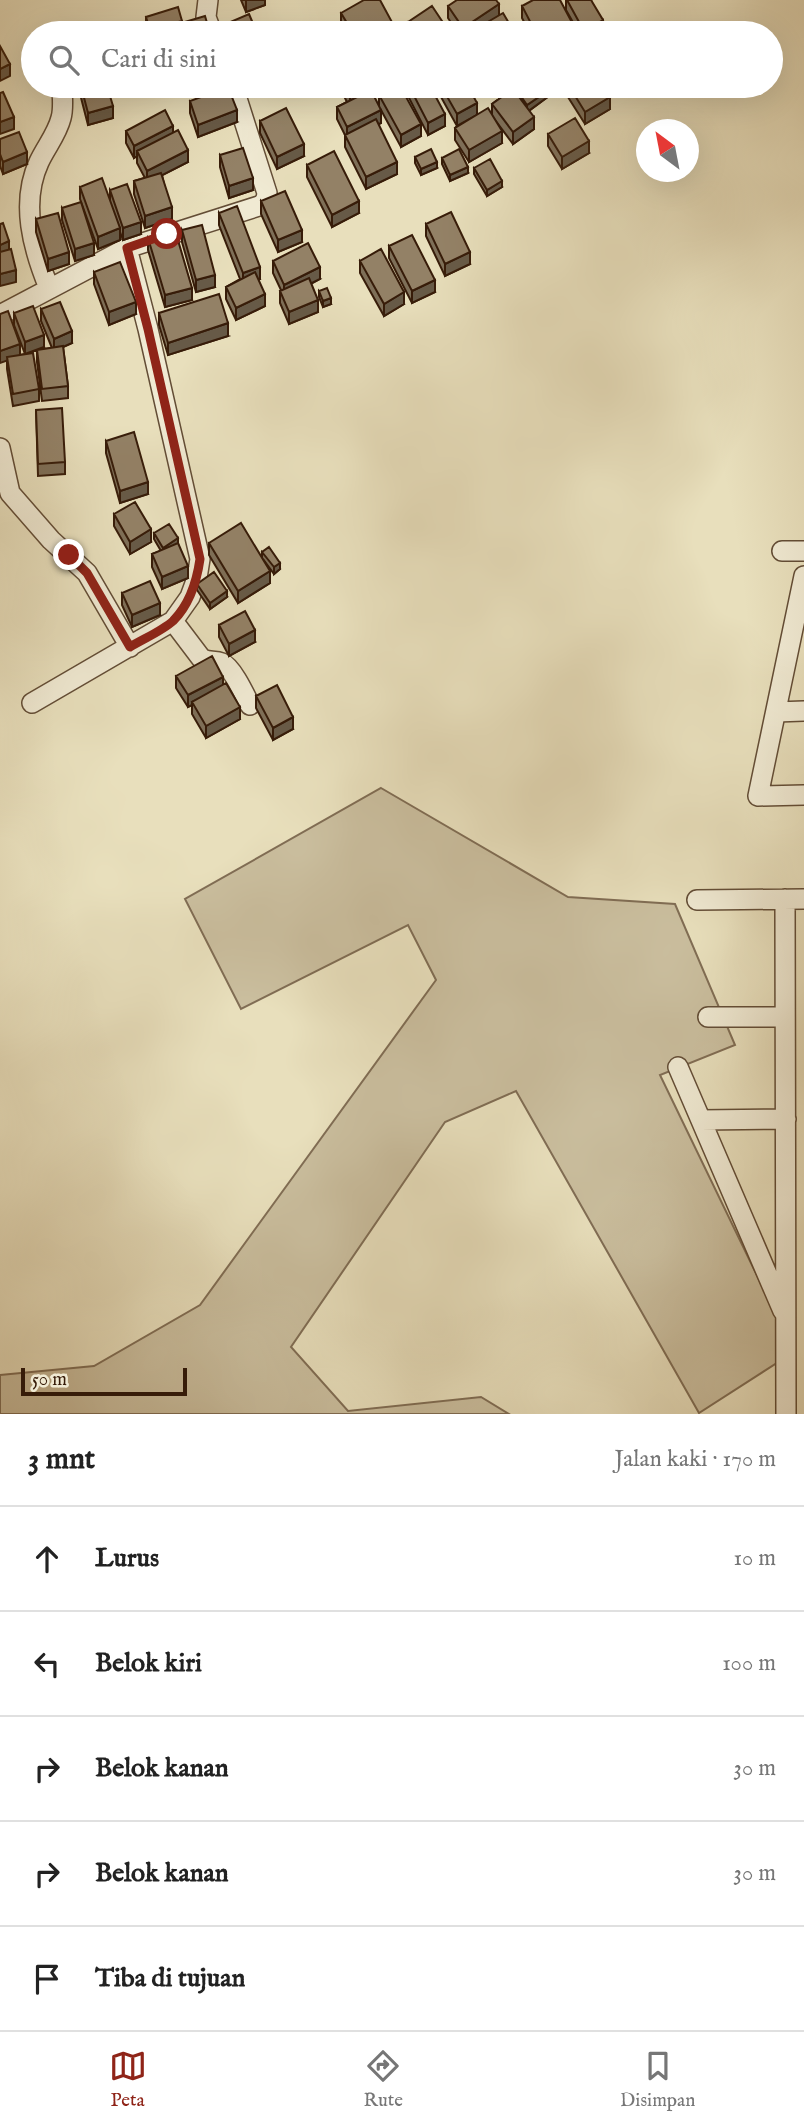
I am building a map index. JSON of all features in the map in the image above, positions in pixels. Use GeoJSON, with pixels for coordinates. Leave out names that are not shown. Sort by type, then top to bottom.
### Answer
{"type":"FeatureCollection","features":[{"type":"Feature","properties":{"kind":"street"},"geometry":{"type":"LineString","coordinates":[[208,0],[208,21]]}},
{"type":"Feature","properties":{"kind":"street"},"geometry":{"type":"LineString","coordinates":[[49,288],[33,241],[30,195],[38,163],[61,120],[62,98]]}},
{"type":"Feature","properties":{"kind":"street"},"geometry":{"type":"LineString","coordinates":[[0,316],[127,248],[258,206],[266,200],[267,193],[237,98]]}},
{"type":"Feature","properties":{"kind":"street"},"geometry":{"type":"LineString","coordinates":[[32,703],[173,621],[190,597],[197,578],[200,559],[127,248]]}},
{"type":"Feature","properties":{"kind":"street"},"geometry":{"type":"LineString","coordinates":[[0,448],[10,493],[51,540],[87,573],[130,647]]}},
{"type":"Feature","properties":{"kind":"street"},"geometry":{"type":"LineString","coordinates":[[782,551],[804,551]]}},
{"type":"Feature","properties":{"kind":"street"},"geometry":{"type":"LineString","coordinates":[[804,576],[798,638],[776,712],[758,796],[804,795]]}},
{"type":"Feature","properties":{"kind":"street"},"geometry":{"type":"LineString","coordinates":[[173,621],[203,660],[228,666],[250,705]]}},
{"type":"Feature","properties":{"kind":"street"},"geometry":{"type":"LineString","coordinates":[[776,712],[804,711]]}},
{"type":"Feature","properties":{"kind":"street"},"geometry":{"type":"LineString","coordinates":[[696,900],[794,899],[785,1017],[786,1414]]}},
{"type":"Feature","properties":{"kind":"street"},"geometry":{"type":"LineString","coordinates":[[708,1017],[785,1017]]}},
{"type":"Feature","properties":{"kind":"street"},"geometry":{"type":"LineString","coordinates":[[678,1068],[786,1318]]}},
{"type":"Feature","properties":{"kind":"street"},"geometry":{"type":"LineString","coordinates":[[701,1120],[786,1119]]}},
{"type":"Feature","properties":{"kind":"shaded area"},"geometry":{"type":"Polygon","coordinates":[[[381,788],[568,897],[675,904],[735,1045],[660,1075],[794,1352],[699,1413],[516,1091],[445,1122],[291,1347],[348,1411],[481,1397],[509,1414],[0,1414],[0,1375],[94,1366],[200,1305],[436,980],[408,925],[241,1009],[185,899],[381,788]]]}},
{"type":"Feature","properties":{"kind":"building"},"geometry":{"type":"Polygon","coordinates":[[[364,0],[380,0],[391,21],[346,21],[341,13],[364,0]]]}},
{"type":"Feature","properties":{"kind":"building"},"geometry":{"type":"Polygon","coordinates":[[[457,0],[496,0],[499,4],[474,21],[458,21],[448,6],[457,0]]]}},
{"type":"Feature","properties":{"kind":"building"},"geometry":{"type":"Polygon","coordinates":[[[533,0],[560,0],[571,21],[530,21],[522,6],[533,0]]]}},
{"type":"Feature","properties":{"kind":"building"},"geometry":{"type":"Polygon","coordinates":[[[567,0],[591,0],[603,20],[601,21],[579,21],[567,0]]]}},
{"type":"Feature","properties":{"kind":"building"},"geometry":{"type":"Polygon","coordinates":[[[432,6],[442,21],[410,21],[432,6]]]}},
{"type":"Feature","properties":{"kind":"building"},"geometry":{"type":"Polygon","coordinates":[[[178,7],[182,21],[147,21],[146,17],[178,7]]]}},
{"type":"Feature","properties":{"kind":"building"},"geometry":{"type":"Polygon","coordinates":[[[503,13],[508,21],[489,21],[503,13]]]}},
{"type":"Feature","properties":{"kind":"building"},"geometry":{"type":"Polygon","coordinates":[[[249,14],[252,21],[233,21],[249,14]]]}},
{"type":"Feature","properties":{"kind":"building"},"geometry":{"type":"Polygon","coordinates":[[[205,16],[206,21],[188,21],[205,16]]]}},
{"type":"Feature","properties":{"kind":"building"},"geometry":{"type":"Polygon","coordinates":[[[0,46],[10,64],[0,69],[0,46]]]}},
{"type":"Feature","properties":{"kind":"building"},"geometry":{"type":"Polygon","coordinates":[[[3,92],[14,117],[0,122],[0,93],[3,92]]]}},
{"type":"Feature","properties":{"kind":"building"},"geometry":{"type":"Polygon","coordinates":[[[84,98],[111,98],[113,106],[88,113],[84,98]]]}},
{"type":"Feature","properties":{"kind":"building"},"geometry":{"type":"Polygon","coordinates":[[[198,98],[232,98],[237,110],[198,125],[190,101],[198,98]]]}},
{"type":"Feature","properties":{"kind":"building"},"geometry":{"type":"Polygon","coordinates":[[[355,98],[375,98],[381,110],[347,127],[337,107],[355,98]]]}},
{"type":"Feature","properties":{"kind":"building"},"geometry":{"type":"Polygon","coordinates":[[[381,98],[407,98],[421,124],[401,135],[381,98]]]}},
{"type":"Feature","properties":{"kind":"building"},"geometry":{"type":"Polygon","coordinates":[[[415,98],[436,98],[445,114],[428,123],[415,98]]]}},
{"type":"Feature","properties":{"kind":"building"},"geometry":{"type":"Polygon","coordinates":[[[448,98],[474,98],[477,103],[457,114],[448,98]]]}},
{"type":"Feature","properties":{"kind":"building"},"geometry":{"type":"Polygon","coordinates":[[[500,98],[520,98],[534,117],[513,132],[492,104],[500,98]]]}},
{"type":"Feature","properties":{"kind":"building"},"geometry":{"type":"Polygon","coordinates":[[[522,98],[537,98],[527,105],[522,98]]]}},
{"type":"Feature","properties":{"kind":"building"},"geometry":{"type":"Polygon","coordinates":[[[576,98],[608,98],[585,112],[576,98]]]}},
{"type":"Feature","properties":{"kind":"building"},"geometry":{"type":"Polygon","coordinates":[[[286,108],[304,144],[277,157],[260,121],[286,108]]]}},
{"type":"Feature","properties":{"kind":"building"},"geometry":{"type":"Polygon","coordinates":[[[488,108],[502,131],[469,150],[455,128],[488,108]]]}},
{"type":"Feature","properties":{"kind":"building"},"geometry":{"type":"Polygon","coordinates":[[[165,110],[173,126],[134,146],[126,131],[165,110]]]}},
{"type":"Feature","properties":{"kind":"building"},"geometry":{"type":"Polygon","coordinates":[[[575,118],[589,141],[562,157],[548,134],[575,118]]]}},
{"type":"Feature","properties":{"kind":"building"},"geometry":{"type":"Polygon","coordinates":[[[376,119],[397,162],[366,177],[345,135],[376,119]]]}},
{"type":"Feature","properties":{"kind":"building"},"geometry":{"type":"Polygon","coordinates":[[[178,130],[188,150],[147,171],[137,151],[178,130]]]}},
{"type":"Feature","properties":{"kind":"building"},"geometry":{"type":"Polygon","coordinates":[[[19,132],[27,152],[3,162],[0,139],[19,132]]]}},
{"type":"Feature","properties":{"kind":"building"},"geometry":{"type":"Polygon","coordinates":[[[243,148],[253,178],[229,186],[220,155],[243,148]]]}},
{"type":"Feature","properties":{"kind":"building"},"geometry":{"type":"Polygon","coordinates":[[[431,149],[437,162],[421,169],[415,157],[431,149]]]}},
{"type":"Feature","properties":{"kind":"building"},"geometry":{"type":"Polygon","coordinates":[[[459,149],[468,167],[450,175],[442,158],[459,149]]]}},
{"type":"Feature","properties":{"kind":"building"},"geometry":{"type":"Polygon","coordinates":[[[334,151],[359,201],[332,215],[307,165],[334,151]]]}},
{"type":"Feature","properties":{"kind":"building"},"geometry":{"type":"Polygon","coordinates":[[[490,159],[502,181],[487,190],[474,168],[490,159]]]}},
{"type":"Feature","properties":{"kind":"building"},"geometry":{"type":"Polygon","coordinates":[[[161,173],[172,207],[145,216],[134,181],[161,173]]]}},
{"type":"Feature","properties":{"kind":"building"},"geometry":{"type":"Polygon","coordinates":[[[102,178],[120,228],[98,237],[80,187],[102,178]]]}},
{"type":"Feature","properties":{"kind":"building"},"geometry":{"type":"Polygon","coordinates":[[[127,184],[141,222],[123,228],[110,190],[127,184]]]}},
{"type":"Feature","properties":{"kind":"building"},"geometry":{"type":"Polygon","coordinates":[[[285,191],[302,230],[278,240],[261,201],[285,191]]]}},
{"type":"Feature","properties":{"kind":"building"},"geometry":{"type":"Polygon","coordinates":[[[81,202],[94,243],[75,249],[62,208],[81,202]]]}},
{"type":"Feature","properties":{"kind":"building"},"geometry":{"type":"Polygon","coordinates":[[[237,206],[260,267],[243,273],[219,213],[237,206]]]}},
{"type":"Feature","properties":{"kind":"building"},"geometry":{"type":"Polygon","coordinates":[[[451,212],[470,252],[445,264],[426,224],[451,212]]]}},
{"type":"Feature","properties":{"kind":"building"},"geometry":{"type":"Polygon","coordinates":[[[58,213],[69,252],[48,259],[36,219],[58,213]]]}},
{"type":"Feature","properties":{"kind":"building"},"geometry":{"type":"Polygon","coordinates":[[[3,223],[9,241],[0,245],[0,224],[3,223]]]}},
{"type":"Feature","properties":{"kind":"building"},"geometry":{"type":"Polygon","coordinates":[[[202,225],[215,275],[196,280],[182,230],[202,225]]]}},
{"type":"Feature","properties":{"kind":"building"},"geometry":{"type":"Polygon","coordinates":[[[175,230],[192,288],[165,295],[148,238],[175,230]]]}},
{"type":"Feature","properties":{"kind":"building"},"geometry":{"type":"Polygon","coordinates":[[[412,235],[435,280],[412,291],[389,246],[412,235]]]}},
{"type":"Feature","properties":{"kind":"building"},"geometry":{"type":"Polygon","coordinates":[[[308,243],[320,267],[284,285],[273,261],[308,243]]]}},
{"type":"Feature","properties":{"kind":"building"},"geometry":{"type":"Polygon","coordinates":[[[11,249],[16,270],[0,274],[0,252],[11,249]]]}},
{"type":"Feature","properties":{"kind":"building"},"geometry":{"type":"Polygon","coordinates":[[[381,249],[404,292],[384,304],[360,261],[381,249]]]}},
{"type":"Feature","properties":{"kind":"building"},"geometry":{"type":"Polygon","coordinates":[[[120,262],[136,302],[109,312],[94,272],[120,262]]]}},
{"type":"Feature","properties":{"kind":"building"},"geometry":{"type":"Polygon","coordinates":[[[255,272],[265,294],[236,308],[226,287],[255,272]]]}},
{"type":"Feature","properties":{"kind":"building"},"geometry":{"type":"Polygon","coordinates":[[[309,278],[318,300],[289,312],[280,291],[309,278]]]}},
{"type":"Feature","properties":{"kind":"building"},"geometry":{"type":"Polygon","coordinates":[[[327,288],[331,298],[323,301],[319,291],[327,288]]]}},
{"type":"Feature","properties":{"kind":"building"},"geometry":{"type":"Polygon","coordinates":[[[219,294],[228,323],[168,343],[159,313],[219,294]]]}},
{"type":"Feature","properties":{"kind":"building"},"geometry":{"type":"Polygon","coordinates":[[[60,302],[72,331],[54,339],[41,309],[60,302]]]}},
{"type":"Feature","properties":{"kind":"building"},"geometry":{"type":"Polygon","coordinates":[[[33,306],[44,335],[25,342],[14,313],[33,306]]]}},
{"type":"Feature","properties":{"kind":"building"},"geometry":{"type":"Polygon","coordinates":[[[8,311],[20,344],[0,351],[0,314],[8,311]]]}},
{"type":"Feature","properties":{"kind":"building"},"geometry":{"type":"Polygon","coordinates":[[[63,346],[68,386],[42,389],[37,350],[63,346]]]}},
{"type":"Feature","properties":{"kind":"building"},"geometry":{"type":"Polygon","coordinates":[[[33,353],[39,389],[13,394],[7,357],[33,353]]]}},
{"type":"Feature","properties":{"kind":"building"},"geometry":{"type":"Polygon","coordinates":[[[62,408],[65,462],[38,464],[36,410],[62,408]]]}},
{"type":"Feature","properties":{"kind":"building"},"geometry":{"type":"Polygon","coordinates":[[[134,432],[148,482],[120,491],[106,441],[134,432]]]}},
{"type":"Feature","properties":{"kind":"building"},"geometry":{"type":"Polygon","coordinates":[[[135,502],[151,529],[130,542],[114,514],[135,502]]]}},
{"type":"Feature","properties":{"kind":"building"},"geometry":{"type":"Polygon","coordinates":[[[241,523],[270,571],[238,591],[209,543],[241,523]]]}},
{"type":"Feature","properties":{"kind":"building"},"geometry":{"type":"Polygon","coordinates":[[[169,524],[178,538],[163,548],[154,533],[169,524]]]}},
{"type":"Feature","properties":{"kind":"building"},"geometry":{"type":"Polygon","coordinates":[[[178,543],[188,566],[162,577],[152,554],[178,543]]]}},
{"type":"Feature","properties":{"kind":"building"},"geometry":{"type":"Polygon","coordinates":[[[269,547],[280,563],[274,567],[262,552],[269,547]]]}},
{"type":"Feature","properties":{"kind":"building"},"geometry":{"type":"Polygon","coordinates":[[[214,572],[227,591],[210,603],[197,584],[214,572]]]}},
{"type":"Feature","properties":{"kind":"building"},"geometry":{"type":"Polygon","coordinates":[[[150,581],[160,603],[132,615],[122,593],[150,581]]]}},
{"type":"Feature","properties":{"kind":"building"},"geometry":{"type":"Polygon","coordinates":[[[245,611],[255,630],[229,644],[219,625],[245,611]]]}},
{"type":"Feature","properties":{"kind":"building"},"geometry":{"type":"Polygon","coordinates":[[[212,656],[223,677],[188,695],[176,676],[212,656]]]}},
{"type":"Feature","properties":{"kind":"building"},"geometry":{"type":"Polygon","coordinates":[[[226,683],[240,707],[206,726],[192,702],[226,683]]]}},
{"type":"Feature","properties":{"kind":"building"},"geometry":{"type":"Polygon","coordinates":[[[277,685],[293,717],[273,728],[256,696],[277,685]]]}},
{"type":"Feature","properties":{"kind":"route"},"geometry":{"type":"LineString","coordinates":[[69,555],[87,573],[130,647],[173,621],[190,597],[197,578],[200,559],[127,248],[167,234]]}}]}
